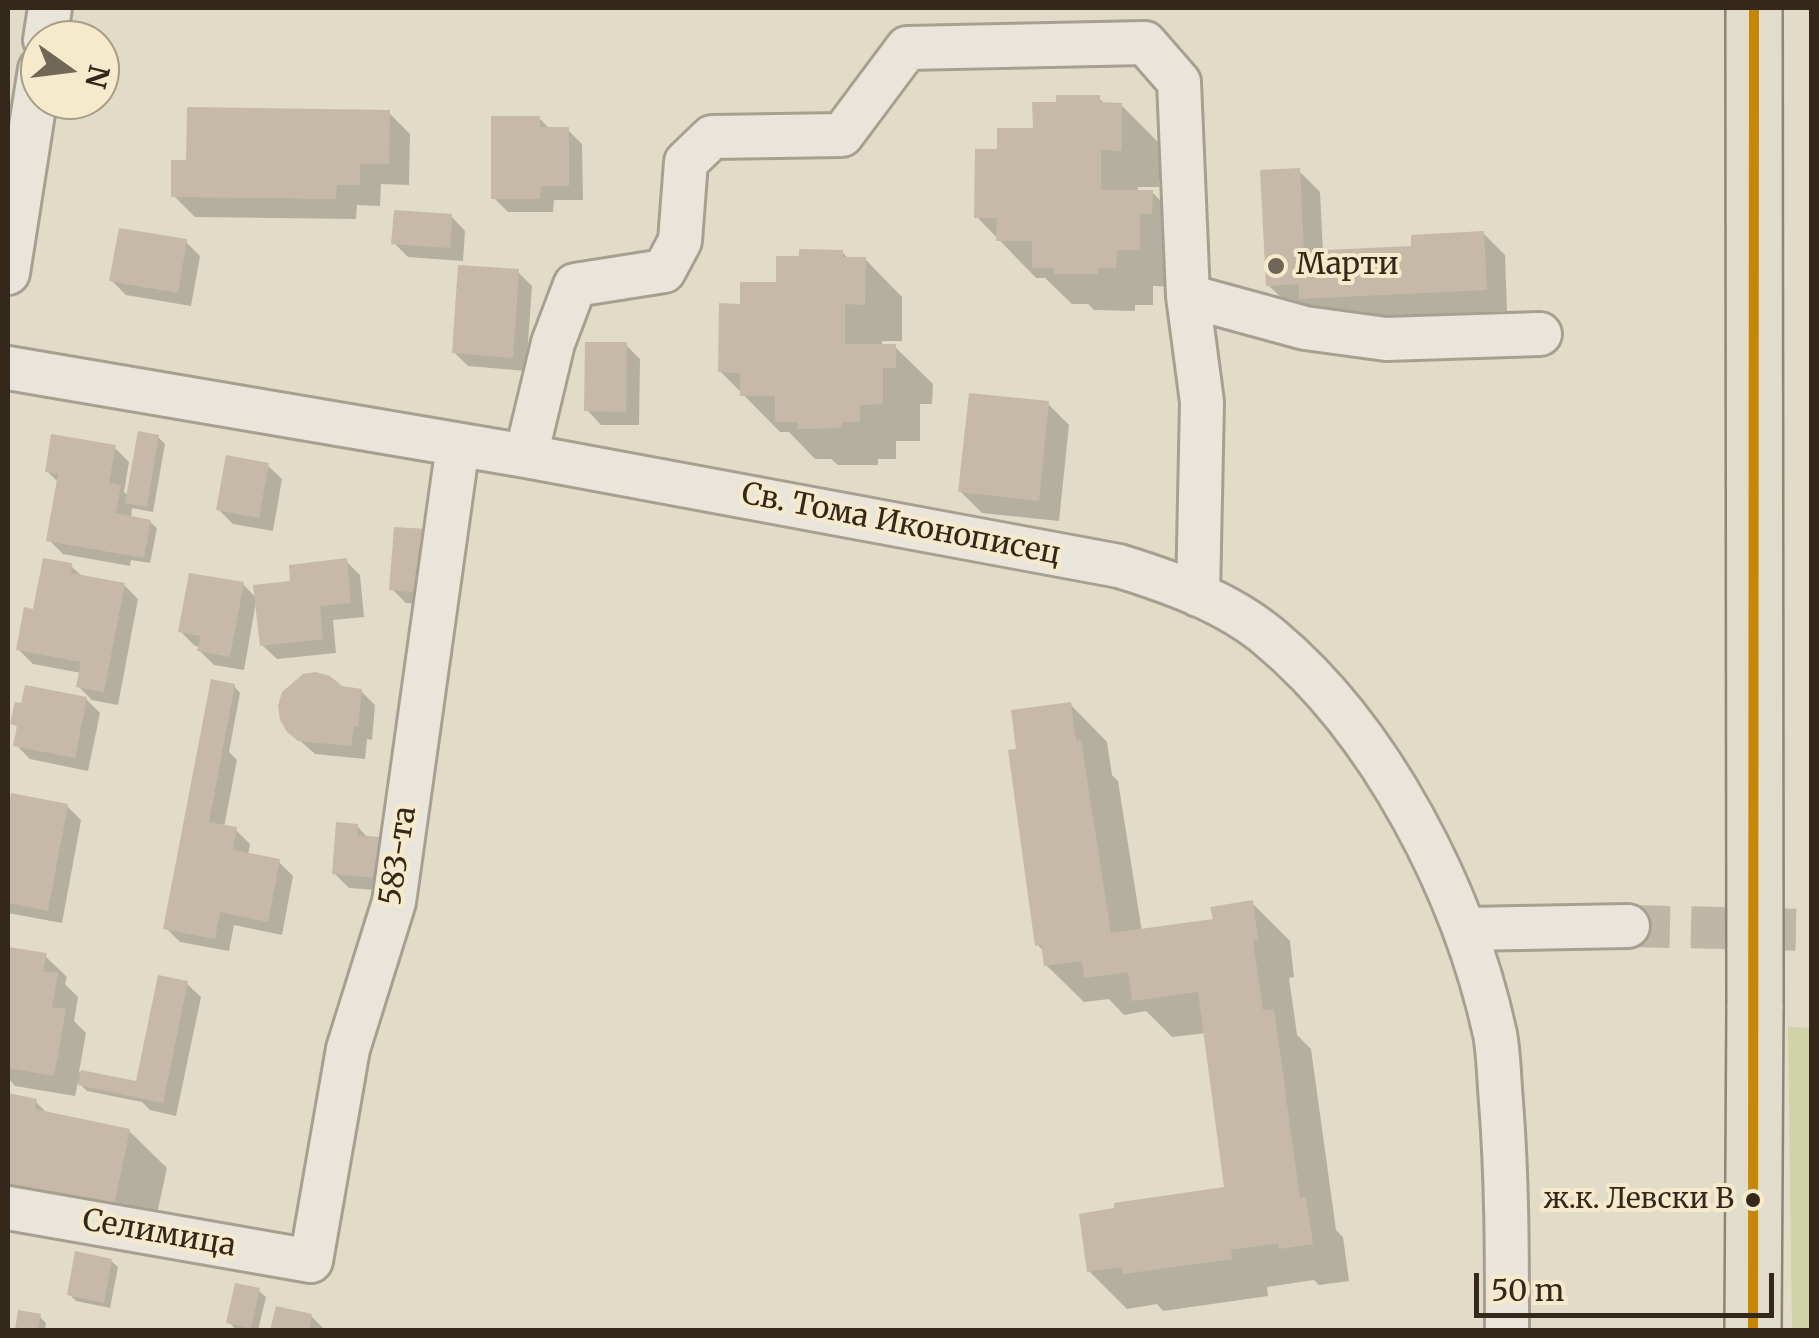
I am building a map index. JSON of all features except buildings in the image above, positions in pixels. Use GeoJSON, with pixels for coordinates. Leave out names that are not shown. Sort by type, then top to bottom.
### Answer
{"type":"FeatureCollection","features":[{"type":"Feature","properties":{"kind":"main road"},"geometry":{"type":"LineString","coordinates":[[1754,8],[1754,1330]]}},
{"type":"Feature","properties":{"kind":"street"},"geometry":{"type":"LineString","coordinates":[[526,456],[553,343],[575,285],[664,272],[680,241],[686,162],[712,137],[842,135],[908,48],[1145,43],[1179,82],[1188,296],[1202,402],[1198,595]]}},
{"type":"Feature","properties":{"kind":"street"},"geometry":{"type":"LineString","coordinates":[[8,273],[32,120]]}},
{"type":"Feature","properties":{"kind":"street"},"geometry":{"type":"LineString","coordinates":[[1188,296],[1305,328],[1386,339],[1540,334]]}},
{"type":"Feature","properties":{"kind":"street","name":"Св. Тома Иконописец"},"geometry":{"type":"LineString","coordinates":[[8,368],[526,456],[1119,566],[1173,583],[1267,635],[1327,690],[1401,797],[1466,928],[1496,1037],[1506,1168],[1508,1330]]}},
{"type":"Feature","properties":{"kind":"street","name":"583-та"},"geometry":{"type":"LineString","coordinates":[[311,1261],[348,1049],[394,902],[458,445]]}},
{"type":"Feature","properties":{"kind":"street"},"geometry":{"type":"LineString","coordinates":[[1466,928],[1628,926]]}},
{"type":"Feature","properties":{"kind":"street","name":"Селимица"},"geometry":{"type":"LineString","coordinates":[[8,1208],[311,1261]]}},
{"type":"Feature","properties":{"kind":"green space"},"geometry":{"type":"Polygon","coordinates":[[[1788,1027],[1811,1028],[1811,1330],[1792,1330],[1788,1027]]]}},
{"type":"Feature","properties":{"kind":"tunnel"},"geometry":{"type":"LineString","coordinates":[[1628,926],[1812,930]]}},
{"type":"Feature","properties":{"kind":"transit line"},"geometry":{"type":"LineString","coordinates":[[1753,1330],[1754,8]]}},
{"type":"Feature","properties":{"kind":"place","name":"Марти"},"geometry":{"type":"Point","coordinates":[1276,266]}},
{"type":"Feature","properties":{"kind":"place","name":"ж.к. Левски В"},"geometry":{"type":"Point","coordinates":[1753,1200]}}]}
